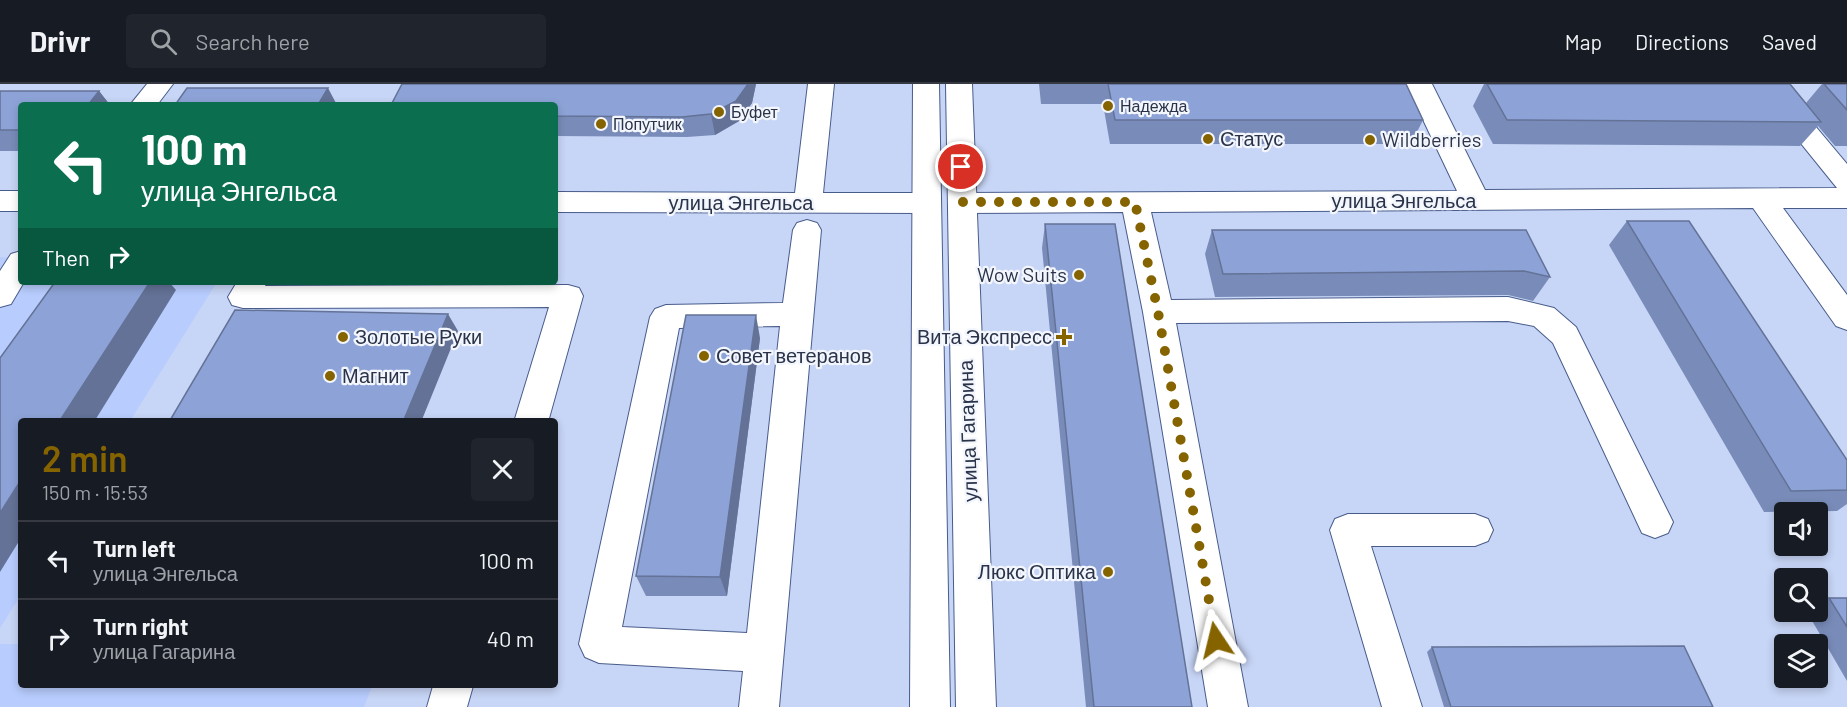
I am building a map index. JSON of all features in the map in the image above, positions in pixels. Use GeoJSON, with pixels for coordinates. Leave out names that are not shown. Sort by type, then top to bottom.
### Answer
{"type":"FeatureCollection","features":[{"type":"Feature","properties":{"kind":"main road"},"geometry":{"type":"LineString","coordinates":[[145,102],[160,84]]}},
{"type":"Feature","properties":{"kind":"main road"},"geometry":{"type":"LineString","coordinates":[[759,707],[821,84]]}},
{"type":"Feature","properties":{"kind":"main road","name":"улица Гагарина"},"geometry":{"type":"LineString","coordinates":[[926,84],[930,707]]}},
{"type":"Feature","properties":{"kind":"main road","name":"улица Гагарина"},"geometry":{"type":"LineString","coordinates":[[959,84],[976,707]]}},
{"type":"Feature","properties":{"kind":"main road"},"geometry":{"type":"LineString","coordinates":[[1419,84],[1476,200]]}},
{"type":"Feature","properties":{"kind":"main road"},"geometry":{"type":"LineString","coordinates":[[1766,84],[1847,182]]}},
{"type":"Feature","properties":{"kind":"main road"},"geometry":{"type":"LineString","coordinates":[[1761,198],[1847,318]]}},
{"type":"Feature","properties":{"kind":"main road","name":"улица Энгельса"},"geometry":{"type":"LineString","coordinates":[[558,202],[807,217],[927,203],[962,202],[1847,198]]}},
{"type":"Feature","properties":{"kind":"main road"},"geometry":{"type":"LineString","coordinates":[[1662,199],[1682,228]]}},
{"type":"Feature","properties":{"kind":"main road"},"geometry":{"type":"LineString","coordinates":[[0,201],[18,201]]}},
{"type":"Feature","properties":{"kind":"main road"},"geometry":{"type":"LineString","coordinates":[[1135,202],[1158,312],[1228,707]]}},
{"type":"Feature","properties":{"kind":"main road"},"geometry":{"type":"LineString","coordinates":[[0,296],[18,267]]}},
{"type":"Feature","properties":{"kind":"main road"},"geometry":{"type":"LineString","coordinates":[[241,300],[568,296],[532,418]]}},
{"type":"Feature","properties":{"kind":"main road"},"geometry":{"type":"LineString","coordinates":[[1158,312],[1508,309],[1543,316],[1565,335],[1655,522]]}},
{"type":"Feature","properties":{"kind":"main road"},"geometry":{"type":"LineString","coordinates":[[765,653],[599,645],[666,317],[797,314]]}},
{"type":"Feature","properties":{"kind":"main road"},"geometry":{"type":"LineString","coordinates":[[1402,707],[1348,530],[1475,530]]}},
{"type":"Feature","properties":{"kind":"main road"},"geometry":{"type":"LineString","coordinates":[[447,707],[452,688]]}},
{"type":"Feature","properties":{"kind":"shaded area"},"geometry":{"type":"Polygon","coordinates":[[[0,257],[18,258],[18,285],[215,285],[132,418],[18,418],[18,600],[0,628],[0,257]]]}},
{"type":"Feature","properties":{"kind":"shaded area"},"geometry":{"type":"Polygon","coordinates":[[[0,644],[18,644],[18,688],[371,688],[364,707],[0,707],[0,644]]]}},
{"type":"Feature","properties":{"kind":"building"},"geometry":{"type":"Polygon","coordinates":[[[402,84],[748,84],[736,101],[711,114],[682,117],[558,116],[558,102],[393,102],[402,84]]]}},
{"type":"Feature","properties":{"kind":"building"},"geometry":{"type":"Polygon","coordinates":[[[1108,84],[1406,84],[1423,120],[1115,120],[1108,84]]]}},
{"type":"Feature","properties":{"kind":"building"},"geometry":{"type":"Polygon","coordinates":[[[1487,84],[1790,84],[1821,122],[1507,120],[1487,84]]]}},
{"type":"Feature","properties":{"kind":"building"},"geometry":{"type":"Polygon","coordinates":[[[1824,84],[1847,84],[1847,110],[1824,84]]]}},
{"type":"Feature","properties":{"kind":"building"},"geometry":{"type":"Polygon","coordinates":[[[187,88],[328,88],[320,102],[177,102],[187,88]]]}},
{"type":"Feature","properties":{"kind":"building"},"geometry":{"type":"Polygon","coordinates":[[[0,91],[99,91],[90,102],[18,102],[18,130],[0,130],[0,91]]]}},
{"type":"Feature","properties":{"kind":"building"},"geometry":{"type":"Polygon","coordinates":[[[1627,221],[1689,221],[1847,460],[1847,490],[1791,491],[1627,221]]]}},
{"type":"Feature","properties":{"kind":"building"},"geometry":{"type":"Polygon","coordinates":[[[1045,224],[1115,224],[1192,707],[1094,707],[1045,224]]]}},
{"type":"Feature","properties":{"kind":"building"},"geometry":{"type":"Polygon","coordinates":[[[1212,230],[1526,230],[1550,277],[1524,271],[1223,274],[1212,230]]]}},
{"type":"Feature","properties":{"kind":"building"},"geometry":{"type":"Polygon","coordinates":[[[53,285],[148,285],[62,418],[18,418],[18,485],[0,513],[0,358],[53,285]]]}},
{"type":"Feature","properties":{"kind":"building","name":"Магнит"},"geometry":{"type":"Polygon","coordinates":[[[235,310],[448,314],[405,418],[171,418],[235,310]]]}},
{"type":"Feature","properties":{"kind":"building"},"geometry":{"type":"Polygon","coordinates":[[[686,315],[756,315],[720,577],[636,576],[686,315]]]}},
{"type":"Feature","properties":{"kind":"building"},"geometry":{"type":"Polygon","coordinates":[[[1829,598],[1847,598],[1847,627],[1829,598]]]}},
{"type":"Feature","properties":{"kind":"building"},"geometry":{"type":"Polygon","coordinates":[[[1684,646],[1713,707],[1451,707],[1432,647],[1684,646]]]}},
{"type":"Feature","properties":{"kind":"place","name":"Надежда"},"geometry":{"type":"Point","coordinates":[1108,106]}},
{"type":"Feature","properties":{"kind":"place","name":"Буфет"},"geometry":{"type":"Point","coordinates":[719,112]}},
{"type":"Feature","properties":{"kind":"place","name":"Попутчик"},"geometry":{"type":"Point","coordinates":[601,124]}},
{"type":"Feature","properties":{"kind":"place","name":"Статус"},"geometry":{"type":"Point","coordinates":[1208,139]}},
{"type":"Feature","properties":{"kind":"place","name":"Wildberries"},"geometry":{"type":"Point","coordinates":[1370,140]}},
{"type":"Feature","properties":{"kind":"place","name":"Wow Suits"},"geometry":{"type":"Point","coordinates":[1079,275]}},
{"type":"Feature","properties":{"kind":"place","name":"Золотые Руки"},"geometry":{"type":"Point","coordinates":[343,337]}},
{"type":"Feature","properties":{"kind":"place","name":"Вита Экспресс"},"geometry":{"type":"Point","coordinates":[1064,337]}},
{"type":"Feature","properties":{"kind":"place","name":"Совет ветеранов"},"geometry":{"type":"Point","coordinates":[704,356]}},
{"type":"Feature","properties":{"kind":"place","name":"Магнит"},"geometry":{"type":"Point","coordinates":[330,376]}},
{"type":"Feature","properties":{"kind":"place","name":"Люкс Оптика"},"geometry":{"type":"Point","coordinates":[1108,572]}},
{"type":"Feature","properties":{"kind":"route"},"geometry":{"type":"LineString","coordinates":[[961,167],[962,202],[1135,202],[1158,312],[1216,640]]}}]}
